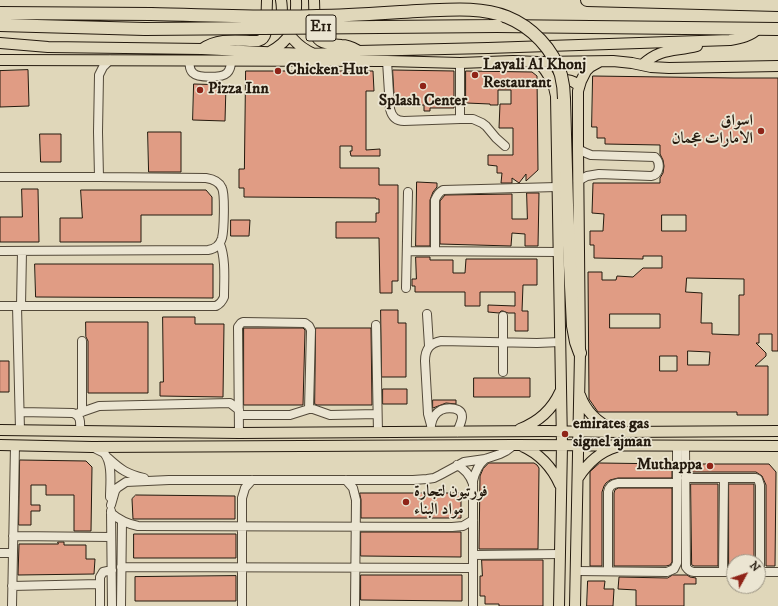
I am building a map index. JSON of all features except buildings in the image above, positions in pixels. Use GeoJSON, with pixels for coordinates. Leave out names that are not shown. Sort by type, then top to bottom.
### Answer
{"type":"FeatureCollection","features":[{"type":"Feature","properties":{"kind":"highway"},"geometry":{"type":"LineString","coordinates":[[587,0],[778,5]]}},
{"type":"Feature","properties":{"kind":"highway"},"geometry":{"type":"LineString","coordinates":[[0,13],[317,16],[453,10],[492,13],[509,18],[521,24],[533,33],[553,56],[563,82],[573,326],[580,353]]}},
{"type":"Feature","properties":{"kind":"highway","name":"E11"},"geometry":{"type":"LineString","coordinates":[[0,25],[145,29],[497,26],[778,29]]}},
{"type":"Feature","properties":{"kind":"main road"},"geometry":{"type":"LineString","coordinates":[[202,49],[211,43],[221,41],[258,41],[263,39],[266,35],[267,0]]}},
{"type":"Feature","properties":{"kind":"main road"},"geometry":{"type":"LineString","coordinates":[[282,0],[282,16],[285,26],[298,44],[315,54]]}},
{"type":"Feature","properties":{"kind":"main road"},"geometry":{"type":"LineString","coordinates":[[268,53],[280,46],[290,34],[295,24],[296,0]]}},
{"type":"Feature","properties":{"kind":"main road"},"geometry":{"type":"LineString","coordinates":[[314,0],[315,34],[317,39],[324,43],[343,45],[354,48],[358,51]]}},
{"type":"Feature","properties":{"kind":"main road"},"geometry":{"type":"LineString","coordinates":[[0,43],[48,47],[202,49],[315,54],[358,51],[730,40],[754,33],[759,28]]}},
{"type":"Feature","properties":{"kind":"main road"},"geometry":{"type":"LineString","coordinates":[[642,65],[652,57],[664,52],[693,47],[716,40]]}},
{"type":"Feature","properties":{"kind":"main road"},"geometry":{"type":"LineString","coordinates":[[488,48],[513,61]]}},
{"type":"Feature","properties":{"kind":"main road"},"geometry":{"type":"LineString","coordinates":[[0,60],[387,61],[460,63],[513,61],[623,62],[669,68],[778,66]]}},
{"type":"Feature","properties":{"kind":"main road"},"geometry":{"type":"LineString","coordinates":[[538,62],[546,71],[554,86],[556,96],[562,431],[559,606]]}},
{"type":"Feature","properties":{"kind":"main road"},"geometry":{"type":"LineString","coordinates":[[576,606],[580,393],[578,91],[580,81],[586,71],[599,62]]}},
{"type":"Feature","properties":{"kind":"main road"},"geometry":{"type":"LineString","coordinates":[[554,86],[559,81],[566,80],[573,81],[579,86]]}},
{"type":"Feature","properties":{"kind":"main road"},"geometry":{"type":"LineString","coordinates":[[513,431],[533,423],[545,414],[554,403],[561,390]]}},
{"type":"Feature","properties":{"kind":"main road"},"geometry":{"type":"LineString","coordinates":[[580,393],[584,405],[596,420],[607,427],[620,432]]}},
{"type":"Feature","properties":{"kind":"main road"},"geometry":{"type":"LineString","coordinates":[[0,430],[239,434],[378,433],[431,428],[457,432],[778,431]]}},
{"type":"Feature","properties":{"kind":"main road"},"geometry":{"type":"LineString","coordinates":[[0,445],[92,447],[517,445],[778,446]]}},
{"type":"Feature","properties":{"kind":"main road"},"geometry":{"type":"LineString","coordinates":[[517,445],[528,449],[542,459],[553,471],[561,486]]}},
{"type":"Feature","properties":{"kind":"main road"},"geometry":{"type":"LineString","coordinates":[[578,478],[583,470],[596,458],[612,448],[620,446]]}},
{"type":"Feature","properties":{"kind":"street"},"geometry":{"type":"LineString","coordinates":[[89,60],[99,75]]}},
{"type":"Feature","properties":{"kind":"street"},"geometry":{"type":"LineString","coordinates":[[100,177],[98,132],[99,75],[103,67],[110,60]]}},
{"type":"Feature","properties":{"kind":"street"},"geometry":{"type":"LineString","coordinates":[[189,61],[191,70],[197,76],[219,77],[228,72],[231,61]]}},
{"type":"Feature","properties":{"kind":"street"},"geometry":{"type":"LineString","coordinates":[[387,61],[390,109],[391,113],[396,119],[404,121],[473,119],[482,123],[500,143],[505,146]]}},
{"type":"Feature","properties":{"kind":"street"},"geometry":{"type":"LineString","coordinates":[[460,63],[460,119]]}},
{"type":"Feature","properties":{"kind":"street"},"geometry":{"type":"LineString","coordinates":[[578,149],[591,155],[655,157],[658,162],[658,170],[657,174],[654,176],[599,174],[587,176],[578,181]]}},
{"type":"Feature","properties":{"kind":"street"},"geometry":{"type":"LineString","coordinates":[[0,177],[206,178],[215,180],[219,183],[223,192],[223,235],[220,244],[208,250],[0,251]]}},
{"type":"Feature","properties":{"kind":"street"},"geometry":{"type":"LineString","coordinates":[[435,252],[435,200],[439,192],[443,190],[557,187]]}},
{"type":"Feature","properties":{"kind":"street"},"geometry":{"type":"LineString","coordinates":[[406,288],[408,192]]}},
{"type":"Feature","properties":{"kind":"street"},"geometry":{"type":"LineString","coordinates":[[0,306],[216,306],[224,297],[224,260],[220,244]]}},
{"type":"Feature","properties":{"kind":"street"},"geometry":{"type":"LineString","coordinates":[[20,430],[19,306],[22,251]]}},
{"type":"Feature","properties":{"kind":"street"},"geometry":{"type":"LineString","coordinates":[[407,251],[558,252]]}},
{"type":"Feature","properties":{"kind":"street"},"geometry":{"type":"LineString","coordinates":[[427,314],[429,346],[425,357],[428,414],[431,428]]}},
{"type":"Feature","properties":{"kind":"street"},"geometry":{"type":"LineString","coordinates":[[503,372],[504,316]]}},
{"type":"Feature","properties":{"kind":"street"},"geometry":{"type":"LineString","coordinates":[[239,434],[238,327],[243,322],[305,323],[309,326],[311,330],[309,409]]}},
{"type":"Feature","properties":{"kind":"street"},"geometry":{"type":"LineString","coordinates":[[376,325],[378,433]]}},
{"type":"Feature","properties":{"kind":"street"},"geometry":{"type":"LineString","coordinates":[[80,431],[79,413],[82,341]]}},
{"type":"Feature","properties":{"kind":"street"},"geometry":{"type":"LineString","coordinates":[[429,346],[441,341],[560,342]]}},
{"type":"Feature","properties":{"kind":"street"},"geometry":{"type":"LineString","coordinates":[[20,412],[79,413],[99,406],[230,403],[239,412],[290,415],[313,409],[330,415],[377,414]]}},
{"type":"Feature","properties":{"kind":"street"},"geometry":{"type":"LineString","coordinates":[[431,428],[434,417],[439,412],[445,409],[456,409],[462,416],[457,432]]}},
{"type":"Feature","properties":{"kind":"street"},"geometry":{"type":"LineString","coordinates":[[12,606],[15,445]]}},
{"type":"Feature","properties":{"kind":"street"},"geometry":{"type":"LineString","coordinates":[[111,509],[115,491],[123,483],[129,481],[427,479],[440,475],[457,465],[471,460],[485,459],[500,454],[517,445]]}},
{"type":"Feature","properties":{"kind":"street"},"geometry":{"type":"LineString","coordinates":[[681,446],[685,478],[686,567],[691,572],[724,572],[724,478]]}},
{"type":"Feature","properties":{"kind":"street"},"geometry":{"type":"LineString","coordinates":[[576,571],[667,572],[671,571],[676,566],[677,483],[681,446]]}},
{"type":"Feature","properties":{"kind":"street"},"geometry":{"type":"LineString","coordinates":[[92,447],[104,453],[116,465],[129,474],[155,480]]}},
{"type":"Feature","properties":{"kind":"street"},"geometry":{"type":"LineString","coordinates":[[104,453],[110,467],[112,606]]}},
{"type":"Feature","properties":{"kind":"street"},"geometry":{"type":"LineString","coordinates":[[472,606],[473,486],[476,471],[481,462],[485,459]]}},
{"type":"Feature","properties":{"kind":"street"},"geometry":{"type":"LineString","coordinates":[[457,465],[468,473],[471,477],[473,486]]}},
{"type":"Feature","properties":{"kind":"street"},"geometry":{"type":"LineString","coordinates":[[685,478],[756,478],[760,482],[759,554]]}},
{"type":"Feature","properties":{"kind":"street"},"geometry":{"type":"LineString","coordinates":[[242,606],[242,498],[245,488],[252,480]]}},
{"type":"Feature","properties":{"kind":"street"},"geometry":{"type":"LineString","coordinates":[[346,480],[352,488],[355,496],[356,606]]}},
{"type":"Feature","properties":{"kind":"street"},"geometry":{"type":"LineString","coordinates":[[608,571],[608,488],[610,485],[618,483],[677,483]]}},
{"type":"Feature","properties":{"kind":"street"},"geometry":{"type":"LineString","coordinates":[[111,509],[122,521],[138,526],[458,527],[469,524],[473,520]]}},
{"type":"Feature","properties":{"kind":"street"},"geometry":{"type":"LineString","coordinates":[[121,606],[122,521]]}},
{"type":"Feature","properties":{"kind":"street"},"geometry":{"type":"LineString","coordinates":[[13,536],[111,537]]}},
{"type":"Feature","properties":{"kind":"street"},"geometry":{"type":"LineString","coordinates":[[0,553],[13,553]]}},
{"type":"Feature","properties":{"kind":"street"},"geometry":{"type":"LineString","coordinates":[[473,555],[560,554]]}},
{"type":"Feature","properties":{"kind":"street"},"geometry":{"type":"LineString","coordinates":[[121,567],[473,568]]}},
{"type":"Feature","properties":{"kind":"street"},"geometry":{"type":"LineString","coordinates":[[100,606],[100,577],[102,573],[112,570]]}},
{"type":"Feature","properties":{"kind":"street"},"geometry":{"type":"LineString","coordinates":[[766,572],[778,572]]}},
{"type":"Feature","properties":{"kind":"street"},"geometry":{"type":"LineString","coordinates":[[12,586],[100,584]]}},
{"type":"Feature","properties":{"kind":"place","name":"Chicken Hut"},"geometry":{"type":"Point","coordinates":[278,71]}},
{"type":"Feature","properties":{"kind":"place","name":"Layali Al Khonj Restaurant"},"geometry":{"type":"Point","coordinates":[475,75]}},
{"type":"Feature","properties":{"kind":"place","name":"Splash Center"},"geometry":{"type":"Point","coordinates":[423,86]}},
{"type":"Feature","properties":{"kind":"place","name":"Pizza Inn"},"geometry":{"type":"Point","coordinates":[200,90]}},
{"type":"Feature","properties":{"kind":"place","name":"اسواق الامارات عجمان"},"geometry":{"type":"Point","coordinates":[761,131]}},
{"type":"Feature","properties":{"kind":"place","name":"emirates gas signel ajman"},"geometry":{"type":"Point","coordinates":[565,434]}},
{"type":"Feature","properties":{"kind":"place","name":"Muthappa"},"geometry":{"type":"Point","coordinates":[710,466]}},
{"type":"Feature","properties":{"kind":"place","name":"فورتيون لتجارة مواد البناء"},"geometry":{"type":"Point","coordinates":[406,502]}}]}
